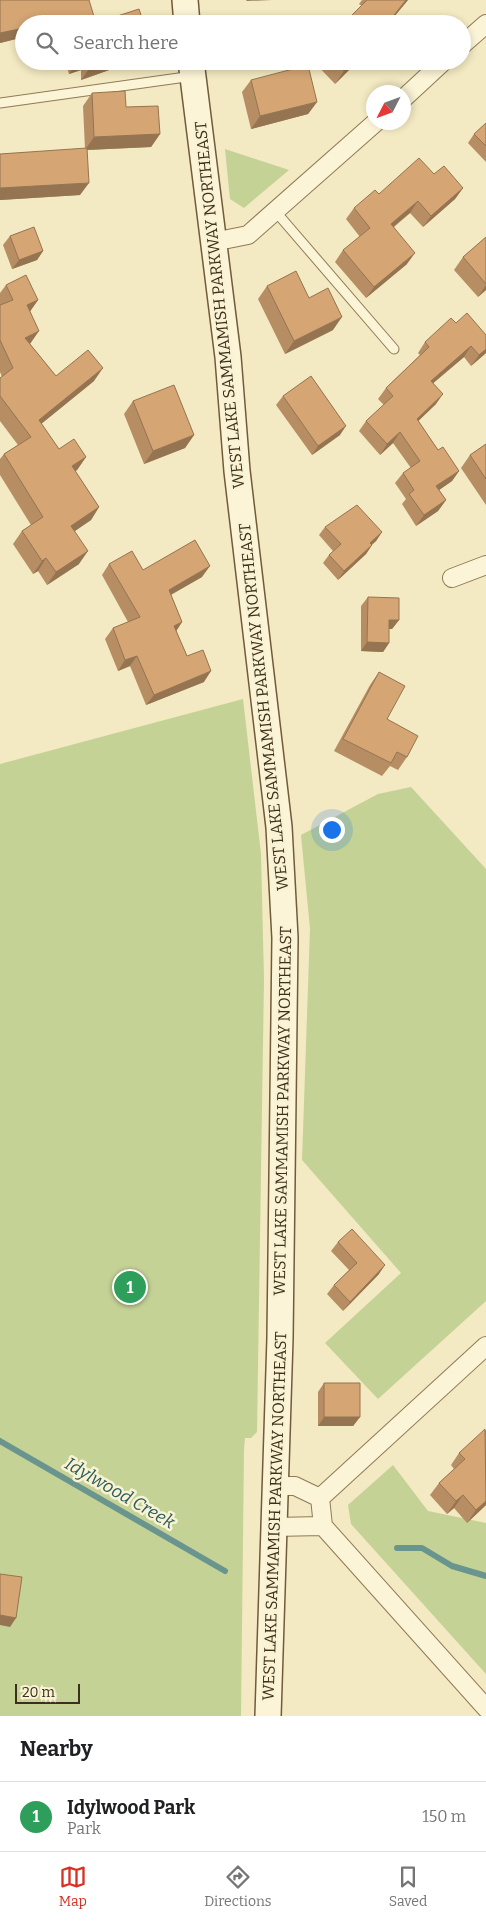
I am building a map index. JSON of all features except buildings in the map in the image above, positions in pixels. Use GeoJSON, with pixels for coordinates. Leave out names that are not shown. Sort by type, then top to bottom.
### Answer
{"type":"FeatureCollection","features":[{"type":"Feature","properties":{"kind":"main road"},"geometry":{"type":"LineString","coordinates":[[185,0],[186,15]]}},
{"type":"Feature","properties":{"kind":"main road","name":"WEST LAKE SAMMAMISH PARKWAY NORTHEAST"},"geometry":{"type":"LineString","coordinates":[[192,70],[228,357],[237,471],[279,827],[285,938],[280,1338],[268,1716]]}},
{"type":"Feature","properties":{"kind":"street"},"geometry":{"type":"LineString","coordinates":[[471,37],[486,24]]}},
{"type":"Feature","properties":{"kind":"street"},"geometry":{"type":"LineString","coordinates":[[411,92],[434,70]]}},
{"type":"Feature","properties":{"kind":"street"},"geometry":{"type":"LineString","coordinates":[[213,242],[248,235],[367,130]]}},
{"type":"Feature","properties":{"kind":"street"},"geometry":{"type":"LineString","coordinates":[[452,578],[486,565]]}},
{"type":"Feature","properties":{"kind":"street"},"geometry":{"type":"LineString","coordinates":[[320,1498],[486,1346]]}},
{"type":"Feature","properties":{"kind":"street"},"geometry":{"type":"LineString","coordinates":[[275,1486],[294,1486],[320,1498]]}},
{"type":"Feature","properties":{"kind":"street"},"geometry":{"type":"LineString","coordinates":[[320,1498],[323,1526],[486,1708]]}},
{"type":"Feature","properties":{"kind":"street"},"geometry":{"type":"LineString","coordinates":[[273,1527],[323,1526]]}},
{"type":"Feature","properties":{"kind":"lane"},"geometry":{"type":"LineString","coordinates":[[0,103],[181,70]]}},
{"type":"Feature","properties":{"kind":"lane"},"geometry":{"type":"LineString","coordinates":[[276,212],[394,349]]}},
{"type":"Feature","properties":{"kind":"green space"},"geometry":{"type":"Polygon","coordinates":[[[225,149],[289,170],[244,208],[230,199],[225,149]]]}},
{"type":"Feature","properties":{"kind":"green space"},"geometry":{"type":"Polygon","coordinates":[[[243,699],[261,854],[264,979],[257,1432],[251,1438],[245,1438],[244,1449],[241,1716],[0,1716],[0,764],[243,699]]]}},
{"type":"Feature","properties":{"kind":"green space"},"geometry":{"type":"Polygon","coordinates":[[[411,787],[486,869],[486,1301],[378,1399],[325,1343],[401,1273],[302,1160],[310,929],[301,835],[378,794],[411,787]]]}},
{"type":"Feature","properties":{"kind":"green space"},"geometry":{"type":"Polygon","coordinates":[[[393,1465],[428,1511],[486,1523],[486,1674],[351,1524],[348,1505],[393,1465]]]}},
{"type":"Feature","properties":{"kind":"waterway","name":"Idylwood Creek"},"geometry":{"type":"LineString","coordinates":[[0,1441],[225,1571]]}},
{"type":"Feature","properties":{"kind":"waterway","name":"Idylwood Creek"},"geometry":{"type":"LineString","coordinates":[[397,1548],[422,1548],[452,1566],[486,1576]]}},
{"type":"Feature","properties":{"kind":"place","name":"Idylwood Park"},"geometry":{"type":"Point","coordinates":[130,1287]}}]}
